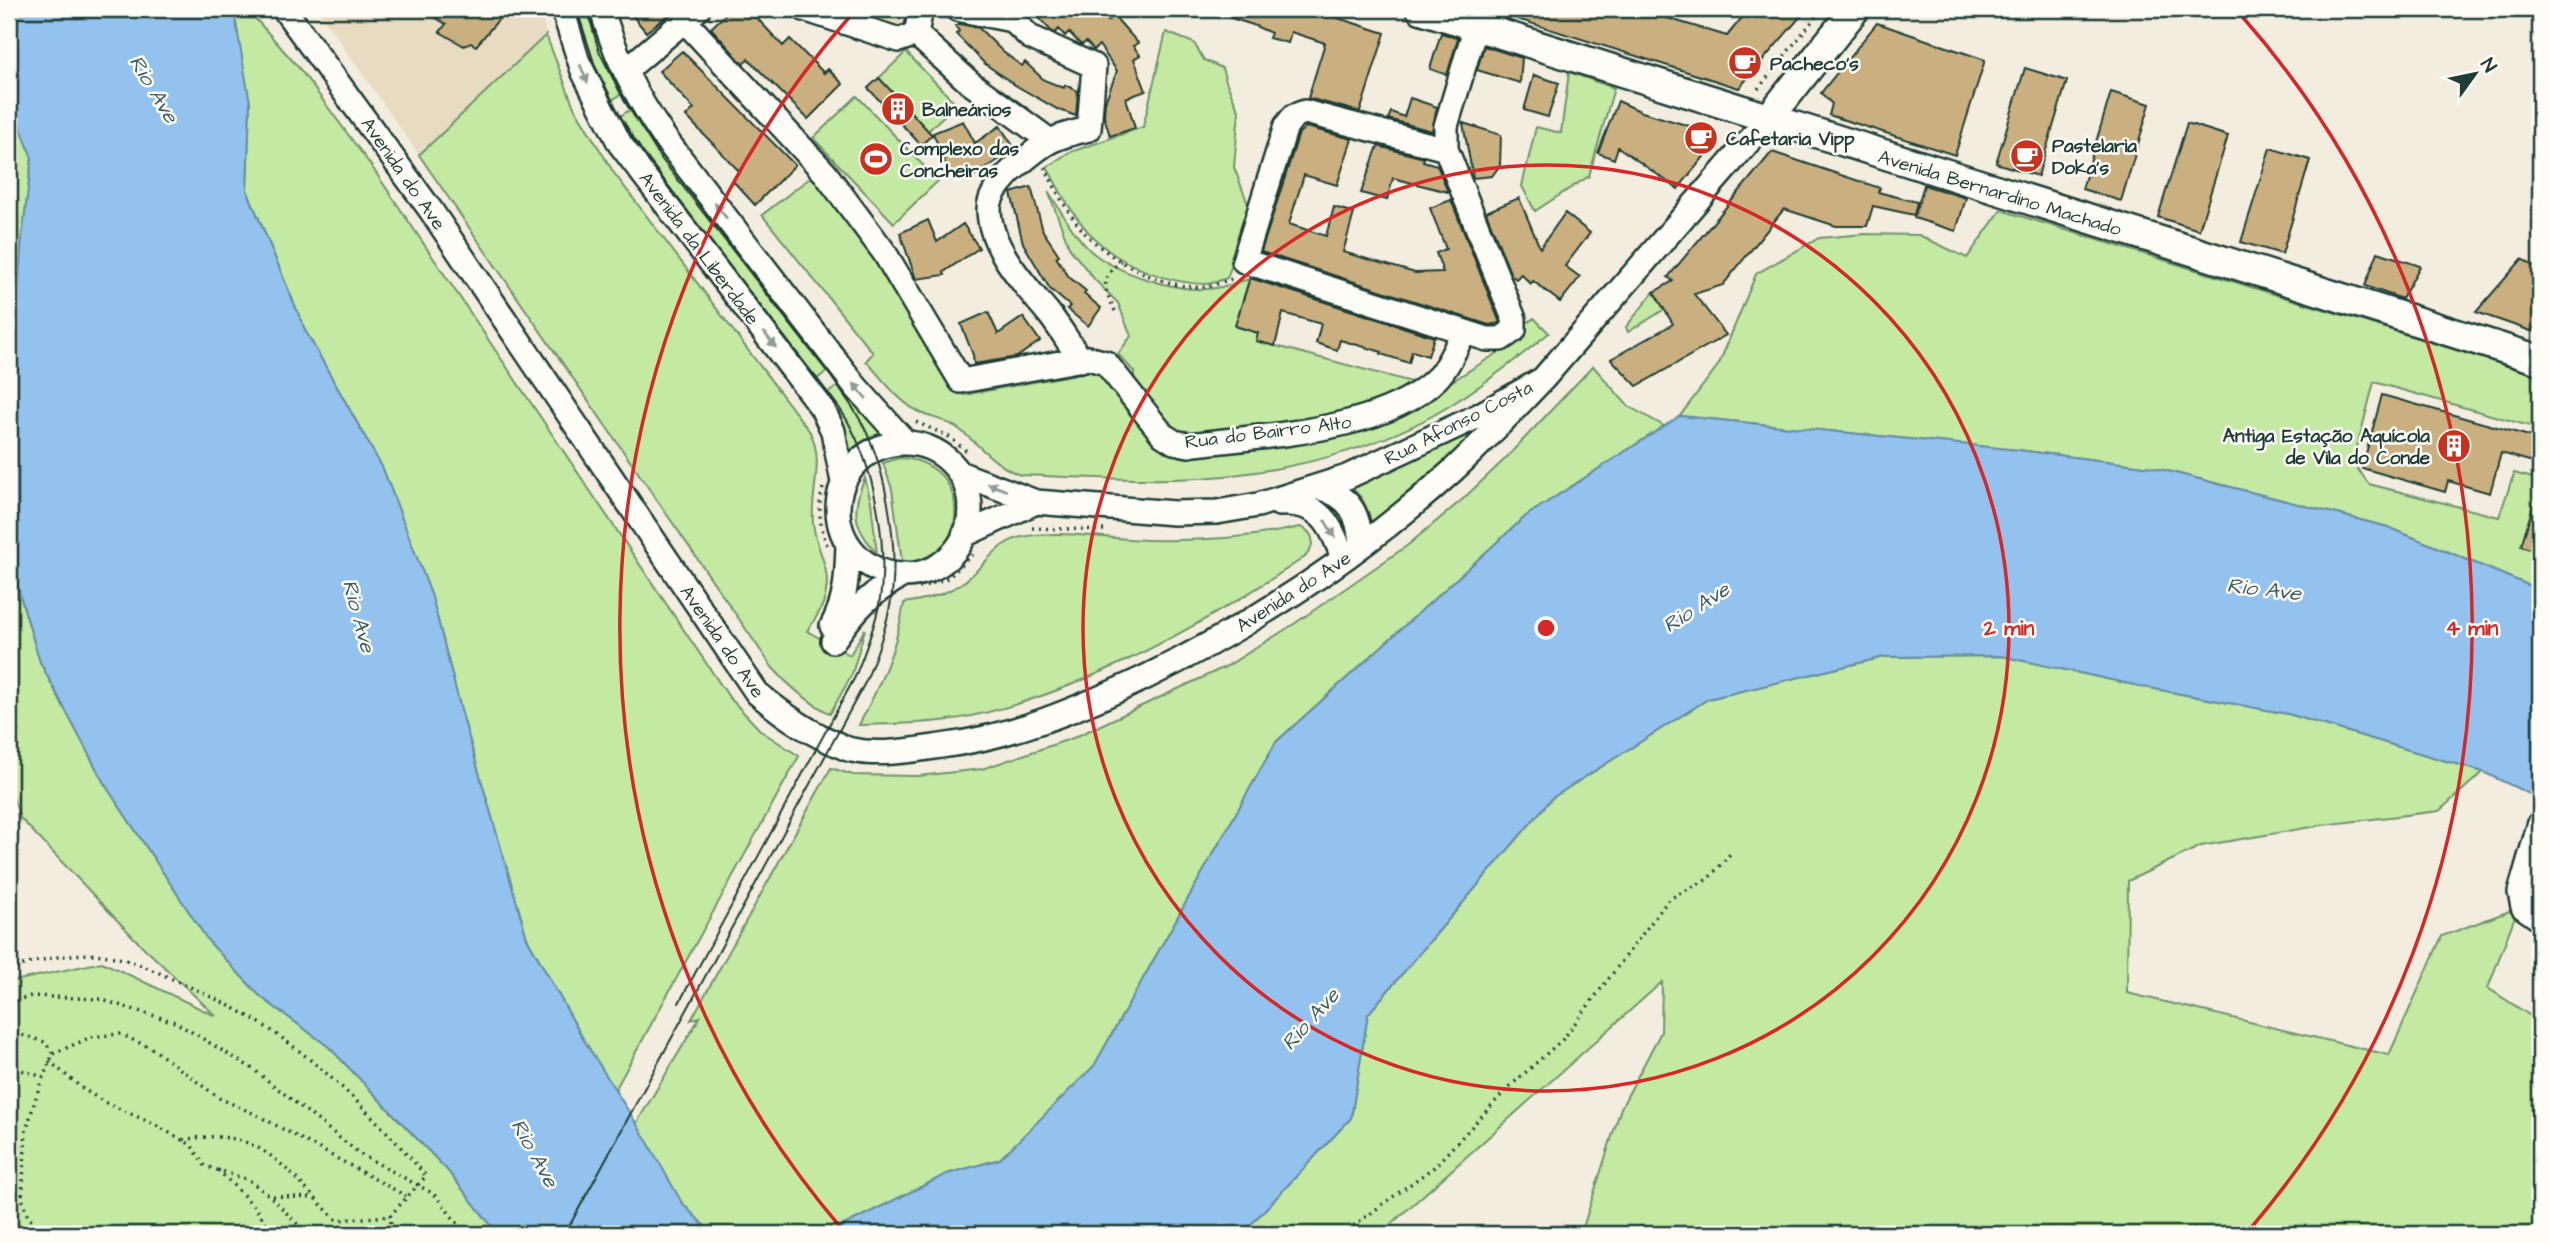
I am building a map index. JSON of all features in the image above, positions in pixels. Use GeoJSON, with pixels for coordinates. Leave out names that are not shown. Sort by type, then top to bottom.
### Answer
{"type":"FeatureCollection","features":[{"type":"Feature","properties":{"kind":"main road","name":"Avenida Bernardino Machado"},"geometry":{"type":"LineString","coordinates":[[1421,9],[1478,18],[1756,114],[2540,360]]}},
{"type":"Feature","properties":{"kind":"main road"},"geometry":{"type":"LineString","coordinates":[[1756,114],[1855,9]]}},
{"type":"Feature","properties":{"kind":"street","name":"Avenida do Ave"},"geometry":{"type":"LineString","coordinates":[[284,9],[430,209],[757,693],[785,717],[808,731],[851,750],[898,752],[961,743],[1018,730],[1095,701],[1188,656],[1298,591],[1391,523],[1450,473],[1543,379]]}},
{"type":"Feature","properties":{"kind":"street","name":"Avenida da Liberdade"},"geometry":{"type":"LineString","coordinates":[[563,9],[583,71],[620,144],[822,408],[833,431],[834,481]]}},
{"type":"Feature","properties":{"kind":"street","name":"Avenida da Liberdade"},"geometry":{"type":"LineString","coordinates":[[602,9],[606,26],[625,71],[641,103],[664,137],[856,387],[905,442]]}},
{"type":"Feature","properties":{"kind":"street"},"geometry":{"type":"LineString","coordinates":[[804,9],[899,40],[916,34]]}},
{"type":"Feature","properties":{"kind":"street"},"geometry":{"type":"LineString","coordinates":[[916,34],[921,9]]}},
{"type":"Feature","properties":{"kind":"street"},"geometry":{"type":"LineString","coordinates":[[625,71],[691,15],[825,173],[884,252],[961,382],[1080,360],[1052,318],[1013,270],[996,239],[989,207],[1003,177],[1043,145],[1056,137],[1089,129],[1094,66],[1030,37],[1012,20],[957,9]]}},
{"type":"Feature","properties":{"kind":"street"},"geometry":{"type":"LineString","coordinates":[[1446,149],[1305,112],[1294,116],[1286,125],[1244,261],[1487,339],[1501,339],[1514,330],[1514,319],[1446,149],[1446,126],[1478,18]]}},
{"type":"Feature","properties":{"kind":"street"},"geometry":{"type":"LineString","coordinates":[[916,34],[1043,145]]}},
{"type":"Feature","properties":{"kind":"street","name":"Rua Afonso Costa"},"geometry":{"type":"LineString","coordinates":[[959,473],[1036,502],[1174,513],[1217,512],[1258,505],[1348,477],[1426,442],[1543,379],[1756,114]]}},
{"type":"Feature","properties":{"kind":"street","name":"Rua do Bairro Alto"},"geometry":{"type":"LineString","coordinates":[[1080,360],[1088,358],[1106,363],[1163,435],[1174,442],[1189,445],[1339,425],[1376,414],[1413,397],[1439,376],[1464,332]]}},
{"type":"Feature","properties":{"kind":"street"},"geometry":{"type":"LineString","coordinates":[[905,442],[926,446],[945,457],[959,473],[968,493],[972,540],[936,567],[915,574],[910,582],[880,587],[850,615],[830,639],[842,607],[847,582],[839,550],[838,503],[834,481],[872,450],[905,442]]}},
{"type":"Feature","properties":{"kind":"street"},"geometry":{"type":"LineString","coordinates":[[1317,487],[1331,491],[1345,500],[1355,513],[1360,529],[1352,552]]}},
{"type":"Feature","properties":{"kind":"street","name":"Rua Afonso Costa"},"geometry":{"type":"LineString","coordinates":[[972,540],[1036,502]]}},
{"type":"Feature","properties":{"kind":"street"},"geometry":{"type":"LineString","coordinates":[[1258,505],[1289,503],[1311,508],[1328,522],[1352,552]]}},
{"type":"Feature","properties":{"kind":"street"},"geometry":{"type":"LineString","coordinates":[[839,550],[910,582]]}},
{"type":"Feature","properties":{"kind":"street"},"geometry":{"type":"LineString","coordinates":[[2539,829],[2520,892],[2523,907],[2540,919]]}},
{"type":"Feature","properties":{"kind":"path"},"geometry":{"type":"LineString","coordinates":[[1756,114],[1752,96],[1822,9]]}},
{"type":"Feature","properties":{"kind":"path"},"geometry":{"type":"LineString","coordinates":[[1043,145],[1052,183],[1082,230],[1102,250],[1121,261],[1170,282],[1207,287],[1245,274],[1254,264]]}},
{"type":"Feature","properties":{"kind":"path"},"geometry":{"type":"LineString","coordinates":[[9,163],[13,204],[9,310]]}},
{"type":"Feature","properties":{"kind":"path"},"geometry":{"type":"LineString","coordinates":[[1115,311],[1105,289],[1108,271],[1121,261]]}},
{"type":"Feature","properties":{"kind":"path"},"geometry":{"type":"LineString","coordinates":[[834,481],[820,498],[820,517],[839,550]]}},
{"type":"Feature","properties":{"kind":"path"},"geometry":{"type":"LineString","coordinates":[[1023,529],[1114,531]]}},
{"type":"Feature","properties":{"kind":"path"},"geometry":{"type":"LineString","coordinates":[[910,582],[948,578],[972,540]]}},
{"type":"Feature","properties":{"kind":"path"},"geometry":{"type":"LineString","coordinates":[[1342,1234],[1434,1167],[1507,1089],[1563,1039],[1669,899],[1708,878],[1731,853]]}},
{"type":"Feature","properties":{"kind":"path"},"geometry":{"type":"LineString","coordinates":[[9,969],[73,955],[109,956],[149,969],[217,999],[269,1029],[333,1081],[426,1175],[390,1216],[337,1220],[313,1198],[295,1175],[257,1146],[232,1138],[207,1135],[181,1140]]}},
{"type":"Feature","properties":{"kind":"path"},"geometry":{"type":"LineString","coordinates":[[9,1003],[31,996],[99,999],[175,1022],[253,1069],[360,1154],[433,1194],[466,1234]]}},
{"type":"Feature","properties":{"kind":"path"},"geometry":{"type":"LineString","coordinates":[[9,1031],[45,1041],[53,1054]]}},
{"type":"Feature","properties":{"kind":"path"},"geometry":{"type":"LineString","coordinates":[[40,1234],[41,1228],[28,1217],[22,1198],[26,1131],[53,1054],[91,1037],[120,1034],[153,1049],[219,1098],[257,1115],[407,1196]]}},
{"type":"Feature","properties":{"kind":"path"},"geometry":{"type":"LineString","coordinates":[[49,1061],[83,1089],[104,1102],[191,1145],[205,1166],[249,1180],[270,1196],[307,1234]]}},
{"type":"Feature","properties":{"kind":"path"},"geometry":{"type":"LineString","coordinates":[[9,1066],[43,1077]]}},
{"type":"Feature","properties":{"kind":"path"},"geometry":{"type":"LineString","coordinates":[[217,1169],[254,1206],[274,1234]]}},
{"type":"Feature","properties":{"kind":"path"},"geometry":{"type":"LineString","coordinates":[[270,1196],[313,1198]]}},
{"type":"Feature","properties":{"kind":"path"},"geometry":{"type":"LineString","coordinates":[[390,1216],[392,1234]]}},
{"type":"Feature","properties":{"kind":"shaded area"},"geometry":{"type":"Polygon","coordinates":[[[317,9],[541,9],[546,35],[419,155],[317,9]]]}},
{"type":"Feature","properties":{"kind":"shaded area"},"geometry":{"type":"Polygon","coordinates":[[[829,9],[911,9],[905,22],[894,29],[829,9]]]}},
{"type":"Feature","properties":{"kind":"green space"},"geometry":{"type":"Polygon","coordinates":[[[233,9],[247,9],[299,68],[372,167],[729,697],[761,731],[799,756],[615,1090],[527,938],[462,714],[432,597],[383,469],[305,330],[247,190],[250,103],[233,9]]]}},
{"type":"Feature","properties":{"kind":"green space"},"geometry":{"type":"Polygon","coordinates":[[[571,9],[592,9],[626,91],[606,104],[571,9]]]}},
{"type":"Feature","properties":{"kind":"green space"},"geometry":{"type":"Polygon","coordinates":[[[1166,32],[1194,43],[1204,60],[1222,68],[1239,111],[1234,167],[1251,212],[1227,278],[1209,284],[1166,278],[1114,255],[1095,239],[1079,220],[1047,167],[1068,153],[1143,127],[1166,32]]]}},
{"type":"Feature","properties":{"kind":"green space"},"geometry":{"type":"Polygon","coordinates":[[[546,35],[574,107],[614,173],[810,432],[817,466],[813,523],[827,583],[819,613],[807,631],[850,655],[865,629],[852,674],[830,714],[799,693],[772,667],[419,155],[546,35]]]}},
{"type":"Feature","properties":{"kind":"green space"},"geometry":{"type":"Polygon","coordinates":[[[906,52],[956,104],[928,131],[879,78],[906,52]]]}},
{"type":"Feature","properties":{"kind":"green space"},"geometry":{"type":"Polygon","coordinates":[[[1569,72],[1614,88],[1589,176],[1535,211],[1522,186],[1536,127],[1561,133],[1569,72]]]}},
{"type":"Feature","properties":{"kind":"green space","name":"Complexo das Concheiras"},"geometry":{"type":"Polygon","coordinates":[[[857,96],[938,181],[894,223],[813,138],[857,96]]]}},
{"type":"Feature","properties":{"kind":"green space"},"geometry":{"type":"Polygon","coordinates":[[[637,105],[834,366],[809,385],[613,121],[637,105]]]}},
{"type":"Feature","properties":{"kind":"green space"},"geometry":{"type":"Polygon","coordinates":[[[9,106],[17,117],[32,157],[22,237],[15,333],[9,355],[9,106]]]}},
{"type":"Feature","properties":{"kind":"green space"},"geometry":{"type":"Polygon","coordinates":[[[815,174],[870,247],[956,389],[964,395],[1093,371],[1108,377],[1171,448],[1407,409],[1512,344],[1524,325],[1534,318],[1549,333],[1496,374],[1441,411],[1411,427],[1346,452],[1277,468],[1208,477],[1116,479],[1020,475],[995,461],[955,427],[913,409],[898,397],[866,361],[873,353],[762,215],[815,174]]]}},
{"type":"Feature","properties":{"kind":"green space"},"geometry":{"type":"Polygon","coordinates":[[[1048,191],[1074,231],[1093,253],[1131,274],[1163,284],[1193,289],[1217,288],[1249,279],[1235,326],[1258,333],[1257,341],[1419,384],[1348,416],[1174,435],[1134,384],[1134,372],[1118,354],[1131,336],[1118,303],[1070,249],[1048,191]]]}},
{"type":"Feature","properties":{"kind":"green space"},"geometry":{"type":"Polygon","coordinates":[[[2001,210],[2540,376],[2540,429],[2374,382],[2353,463],[2369,484],[2499,517],[2514,473],[2540,480],[2540,590],[2388,527],[2152,467],[2018,450],[1680,416],[1719,364],[1756,274],[1819,238],[1865,234],[1919,235],[1967,258],[2001,210]]]}},
{"type":"Feature","properties":{"kind":"green space"},"geometry":{"type":"Polygon","coordinates":[[[1654,292],[1665,309],[1628,332],[1626,327],[1654,292]]]}},
{"type":"Feature","properties":{"kind":"green space"},"geometry":{"type":"Polygon","coordinates":[[[1593,366],[1628,406],[1664,426],[1526,516],[1276,742],[1094,1066],[1000,1159],[947,1174],[826,1234],[712,1234],[682,1203],[636,1124],[700,1017],[691,1020],[831,768],[853,775],[918,776],[982,769],[1073,738],[1227,666],[1294,624],[1408,545],[1504,460],[1593,366]]]}},
{"type":"Feature","properties":{"kind":"green space"},"geometry":{"type":"Polygon","coordinates":[[[845,381],[885,430],[848,452],[821,398],[845,381]]]}},
{"type":"Feature","properties":{"kind":"green space"},"geometry":{"type":"Polygon","coordinates":[[[1519,395],[1443,467],[1374,523],[1370,522],[1363,501],[1349,485],[1519,395]]]}},
{"type":"Feature","properties":{"kind":"green space"},"geometry":{"type":"Polygon","coordinates":[[[899,458],[924,463],[942,476],[952,493],[955,512],[952,531],[941,547],[925,559],[902,562],[892,489],[883,463],[899,458]]]}},
{"type":"Feature","properties":{"kind":"green space"},"geometry":{"type":"Polygon","coordinates":[[[865,478],[871,502],[877,553],[863,535],[857,517],[856,508],[865,478]]]}},
{"type":"Feature","properties":{"kind":"green space"},"geometry":{"type":"Polygon","coordinates":[[[1300,527],[1309,533],[1312,540],[1311,548],[1305,557],[1225,608],[1088,678],[994,711],[949,720],[859,725],[887,666],[904,603],[949,591],[965,581],[1010,541],[1043,534],[1136,540],[1207,539],[1263,534],[1300,527]]]}},
{"type":"Feature","properties":{"kind":"green space"},"geometry":{"type":"Polygon","coordinates":[[[9,558],[40,662],[104,783],[209,942],[261,997],[329,1047],[447,1170],[498,1234],[9,1234],[9,982],[102,962],[216,1016],[138,942],[20,818],[9,785],[9,558]]]}},
{"type":"Feature","properties":{"kind":"green space"},"geometry":{"type":"Polygon","coordinates":[[[2001,656],[2288,714],[2483,772],[2439,811],[2323,825],[2201,846],[2128,881],[2127,993],[2389,1055],[2442,936],[2510,911],[2515,916],[2488,988],[2540,1022],[2540,1234],[1581,1234],[1621,1108],[1661,1032],[1662,982],[1380,1234],[1242,1234],[1351,1118],[1368,1014],[1552,798],[1708,699],[1884,657],[2001,656]]]}},
{"type":"Feature","properties":{"kind":"water","name":"Rio Ave"},"geometry":{"type":"Polygon","coordinates":[[[9,9],[234,11],[250,103],[247,190],[305,330],[383,469],[432,597],[462,714],[527,938],[582,1037],[646,1139],[682,1203],[712,1234],[498,1234],[447,1170],[329,1047],[261,997],[209,942],[104,783],[40,662],[9,558],[9,355],[15,333],[22,237],[32,158],[17,117],[9,106],[9,9]]]}},
{"type":"Feature","properties":{"kind":"water","name":"Rio Ave"},"geometry":{"type":"Polygon","coordinates":[[[1680,416],[2018,450],[2152,467],[2388,527],[2540,590],[2540,799],[2483,772],[2288,714],[2001,656],[1884,657],[1708,699],[1552,798],[1368,1014],[1351,1118],[1242,1234],[826,1234],[947,1174],[1000,1159],[1094,1066],[1276,742],[1526,516],[1680,416]]]}},
{"type":"Feature","properties":{"kind":"building"},"geometry":{"type":"Polygon","coordinates":[[[421,9],[484,9],[499,19],[476,46],[471,43],[464,46],[440,32],[446,24],[421,9]]]}},
{"type":"Feature","properties":{"kind":"building"},"geometry":{"type":"Polygon","coordinates":[[[627,9],[676,9],[646,32],[627,9]]]}},
{"type":"Feature","properties":{"kind":"building"},"geometry":{"type":"Polygon","coordinates":[[[731,9],[754,15],[783,46],[790,39],[824,73],[828,69],[843,84],[808,119],[748,59],[743,64],[711,28],[731,9]]]}},
{"type":"Feature","properties":{"kind":"building"},"geometry":{"type":"Polygon","coordinates":[[[1031,9],[1085,9],[1095,19],[1101,13],[1108,21],[1114,16],[1138,43],[1133,46],[1140,55],[1134,59],[1146,91],[1126,98],[1135,128],[1110,136],[1104,116],[1105,102],[1117,71],[1099,45],[1094,50],[1086,42],[1081,45],[1069,32],[1065,36],[1059,29],[1055,33],[1051,31],[1031,9]]]}},
{"type":"Feature","properties":{"kind":"building"},"geometry":{"type":"Polygon","coordinates":[[[1212,9],[1316,9],[1385,33],[1360,112],[1308,98],[1325,43],[1291,32],[1288,43],[1269,38],[1271,33],[1212,12],[1212,9]]]}},
{"type":"Feature","properties":{"kind":"building"},"geometry":{"type":"Polygon","coordinates":[[[1495,9],[1637,9],[1727,36],[1749,9],[1807,9],[1739,88],[1494,14],[1495,9]]]}},
{"type":"Feature","properties":{"kind":"building"},"geometry":{"type":"Polygon","coordinates":[[[1877,23],[1985,60],[1955,155],[1829,115],[1832,104],[1821,93],[1877,23]]]}},
{"type":"Feature","properties":{"kind":"building"},"geometry":{"type":"Polygon","coordinates":[[[960,24],[979,28],[1003,52],[1022,66],[1025,62],[1044,80],[1078,91],[1076,116],[1057,109],[1015,85],[984,63],[956,34],[959,31],[956,26],[960,24]]]}},
{"type":"Feature","properties":{"kind":"building"},"geometry":{"type":"Polygon","coordinates":[[[1441,33],[1458,38],[1447,75],[1430,69],[1441,33]]]}},
{"type":"Feature","properties":{"kind":"building"},"geometry":{"type":"Polygon","coordinates":[[[1484,46],[1522,58],[1520,83],[1477,70],[1484,46]]]}},
{"type":"Feature","properties":{"kind":"building"},"geometry":{"type":"Polygon","coordinates":[[[682,51],[795,165],[755,205],[732,180],[740,172],[686,116],[694,109],[659,71],[682,51]]]}},
{"type":"Feature","properties":{"kind":"building"},"geometry":{"type":"Polygon","coordinates":[[[2025,68],[2067,81],[2038,176],[1996,163],[2025,68]]]}},
{"type":"Feature","properties":{"kind":"building"},"geometry":{"type":"Polygon","coordinates":[[[1534,75],[1559,83],[1548,117],[1524,110],[1534,75]]]}},
{"type":"Feature","properties":{"kind":"building","name":"Balneários"},"geometry":{"type":"Polygon","coordinates":[[[879,78],[932,135],[921,145],[868,88],[879,78]]]}},
{"type":"Feature","properties":{"kind":"building"},"geometry":{"type":"Polygon","coordinates":[[[2111,92],[2150,104],[2121,201],[2082,189],[2111,92]]]}},
{"type":"Feature","properties":{"kind":"building"},"geometry":{"type":"Polygon","coordinates":[[[1410,98],[1437,107],[1432,131],[1388,119],[1391,112],[1404,117],[1410,98]]]}},
{"type":"Feature","properties":{"kind":"building"},"geometry":{"type":"Polygon","coordinates":[[[1618,101],[1642,112],[1710,132],[1715,143],[1678,189],[1618,147],[1614,159],[1598,153],[1618,101]]]}},
{"type":"Feature","properties":{"kind":"building"},"geometry":{"type":"Polygon","coordinates":[[[963,121],[975,143],[1000,126],[1015,149],[972,177],[952,180],[933,133],[963,121]]]}},
{"type":"Feature","properties":{"kind":"building"},"geometry":{"type":"Polygon","coordinates":[[[1463,123],[1501,135],[1500,165],[1492,176],[1473,178],[1463,123]]]}},
{"type":"Feature","properties":{"kind":"building"},"geometry":{"type":"Polygon","coordinates":[[[2187,123],[2228,136],[2199,230],[2158,217],[2187,123]]]}},
{"type":"Feature","properties":{"kind":"building"},"geometry":{"type":"Polygon","coordinates":[[[1306,127],[1352,139],[1337,185],[1304,175],[1289,224],[1326,236],[1334,207],[1354,213],[1343,252],[1415,273],[1443,272],[1436,253],[1446,249],[1430,208],[1451,200],[1500,323],[1489,325],[1261,252],[1299,133],[1306,127]]]}},
{"type":"Feature","properties":{"kind":"building"},"geometry":{"type":"Polygon","coordinates":[[[1378,146],[1424,158],[1423,161],[1437,165],[1448,192],[1393,178],[1387,200],[1361,193],[1378,146]]]}},
{"type":"Feature","properties":{"kind":"building"},"geometry":{"type":"Polygon","coordinates":[[[2270,148],[2310,160],[2282,254],[2241,242],[2270,148]]]}},
{"type":"Feature","properties":{"kind":"building"},"geometry":{"type":"Polygon","coordinates":[[[1772,152],[1880,188],[1878,192],[1917,202],[1914,215],[1873,206],[1867,226],[1836,226],[1784,209],[1723,285],[1694,294],[1726,335],[1637,386],[1611,359],[1673,324],[1654,292],[1673,281],[1668,277],[1772,152]]]}},
{"type":"Feature","properties":{"kind":"building"},"geometry":{"type":"Polygon","coordinates":[[[1924,185],[1966,198],[1956,231],[1914,218],[1924,185]]]}},
{"type":"Feature","properties":{"kind":"building"},"geometry":{"type":"Polygon","coordinates":[[[1031,187],[1043,231],[1059,255],[1056,257],[1069,277],[1086,291],[1084,294],[1101,308],[1088,326],[1067,309],[1070,306],[1050,289],[1023,243],[1011,193],[1031,187]]]}},
{"type":"Feature","properties":{"kind":"building"},"geometry":{"type":"Polygon","coordinates":[[[1519,198],[1540,248],[1565,213],[1590,233],[1565,266],[1580,277],[1560,302],[1533,281],[1531,284],[1521,274],[1516,279],[1511,275],[1486,212],[1519,198]]]}},
{"type":"Feature","properties":{"kind":"building"},"geometry":{"type":"Polygon","coordinates":[[[928,220],[937,242],[963,224],[979,248],[944,272],[945,275],[916,279],[900,233],[928,220]]]}},
{"type":"Feature","properties":{"kind":"building"},"geometry":{"type":"Polygon","coordinates":[[[2378,252],[2420,266],[2402,299],[2365,286],[2378,252]]]}},
{"type":"Feature","properties":{"kind":"building"},"geometry":{"type":"Polygon","coordinates":[[[2522,259],[2540,270],[2540,321],[2531,331],[2476,312],[2522,259]]]}},
{"type":"Feature","properties":{"kind":"building"},"geometry":{"type":"Polygon","coordinates":[[[1250,278],[1434,337],[1428,356],[1412,351],[1409,363],[1340,340],[1337,350],[1316,343],[1321,324],[1283,313],[1275,346],[1256,341],[1258,333],[1235,326],[1250,278]]]}},
{"type":"Feature","properties":{"kind":"building"},"geometry":{"type":"Polygon","coordinates":[[[988,312],[998,334],[1023,317],[1040,341],[1017,357],[974,364],[961,324],[988,312]]]}},
{"type":"Feature","properties":{"kind":"building","name":"Antiga Estação Aquícola de Vila do Conde"},"geometry":{"type":"Polygon","coordinates":[[[2382,395],[2540,439],[2540,464],[2501,453],[2490,493],[2448,481],[2445,492],[2362,468],[2382,395]]]}},
{"type":"Feature","properties":{"kind":"building"},"geometry":{"type":"Polygon","coordinates":[[[2536,496],[2540,496],[2540,552],[2521,546],[2536,496]]]}},
{"type":"Feature","properties":{"kind":"tram line"},"geometry":{"type":"LineString","coordinates":[[575,9],[589,56],[615,108],[650,164],[847,420],[873,486],[881,535],[882,583],[879,605],[872,633],[855,677],[679,1003]]}},
{"type":"Feature","properties":{"kind":"tram line"},"geometry":{"type":"LineString","coordinates":[[565,1234],[866,681],[888,616],[893,573],[888,501],[866,432],[832,378],[660,157],[625,102],[599,51],[587,9]]}},
{"type":"Feature","properties":{"kind":"place","name":"Pacheco's"},"geometry":{"type":"Point","coordinates":[1745,63]}},
{"type":"Feature","properties":{"kind":"place","name":"Balneários"},"geometry":{"type":"Point","coordinates":[898,109]}},
{"type":"Feature","properties":{"kind":"place","name":"Cafetaria Vipp"},"geometry":{"type":"Point","coordinates":[1701,138]}},
{"type":"Feature","properties":{"kind":"place","name":"Pastelaria Doka's"},"geometry":{"type":"Point","coordinates":[2027,156]}},
{"type":"Feature","properties":{"kind":"place","name":"Complexo das Concheiras"},"geometry":{"type":"Point","coordinates":[876,159]}},
{"type":"Feature","properties":{"kind":"place","name":"Antiga Estação Aquícola de Vila do Conde"},"geometry":{"type":"Point","coordinates":[2454,446]}}]}
